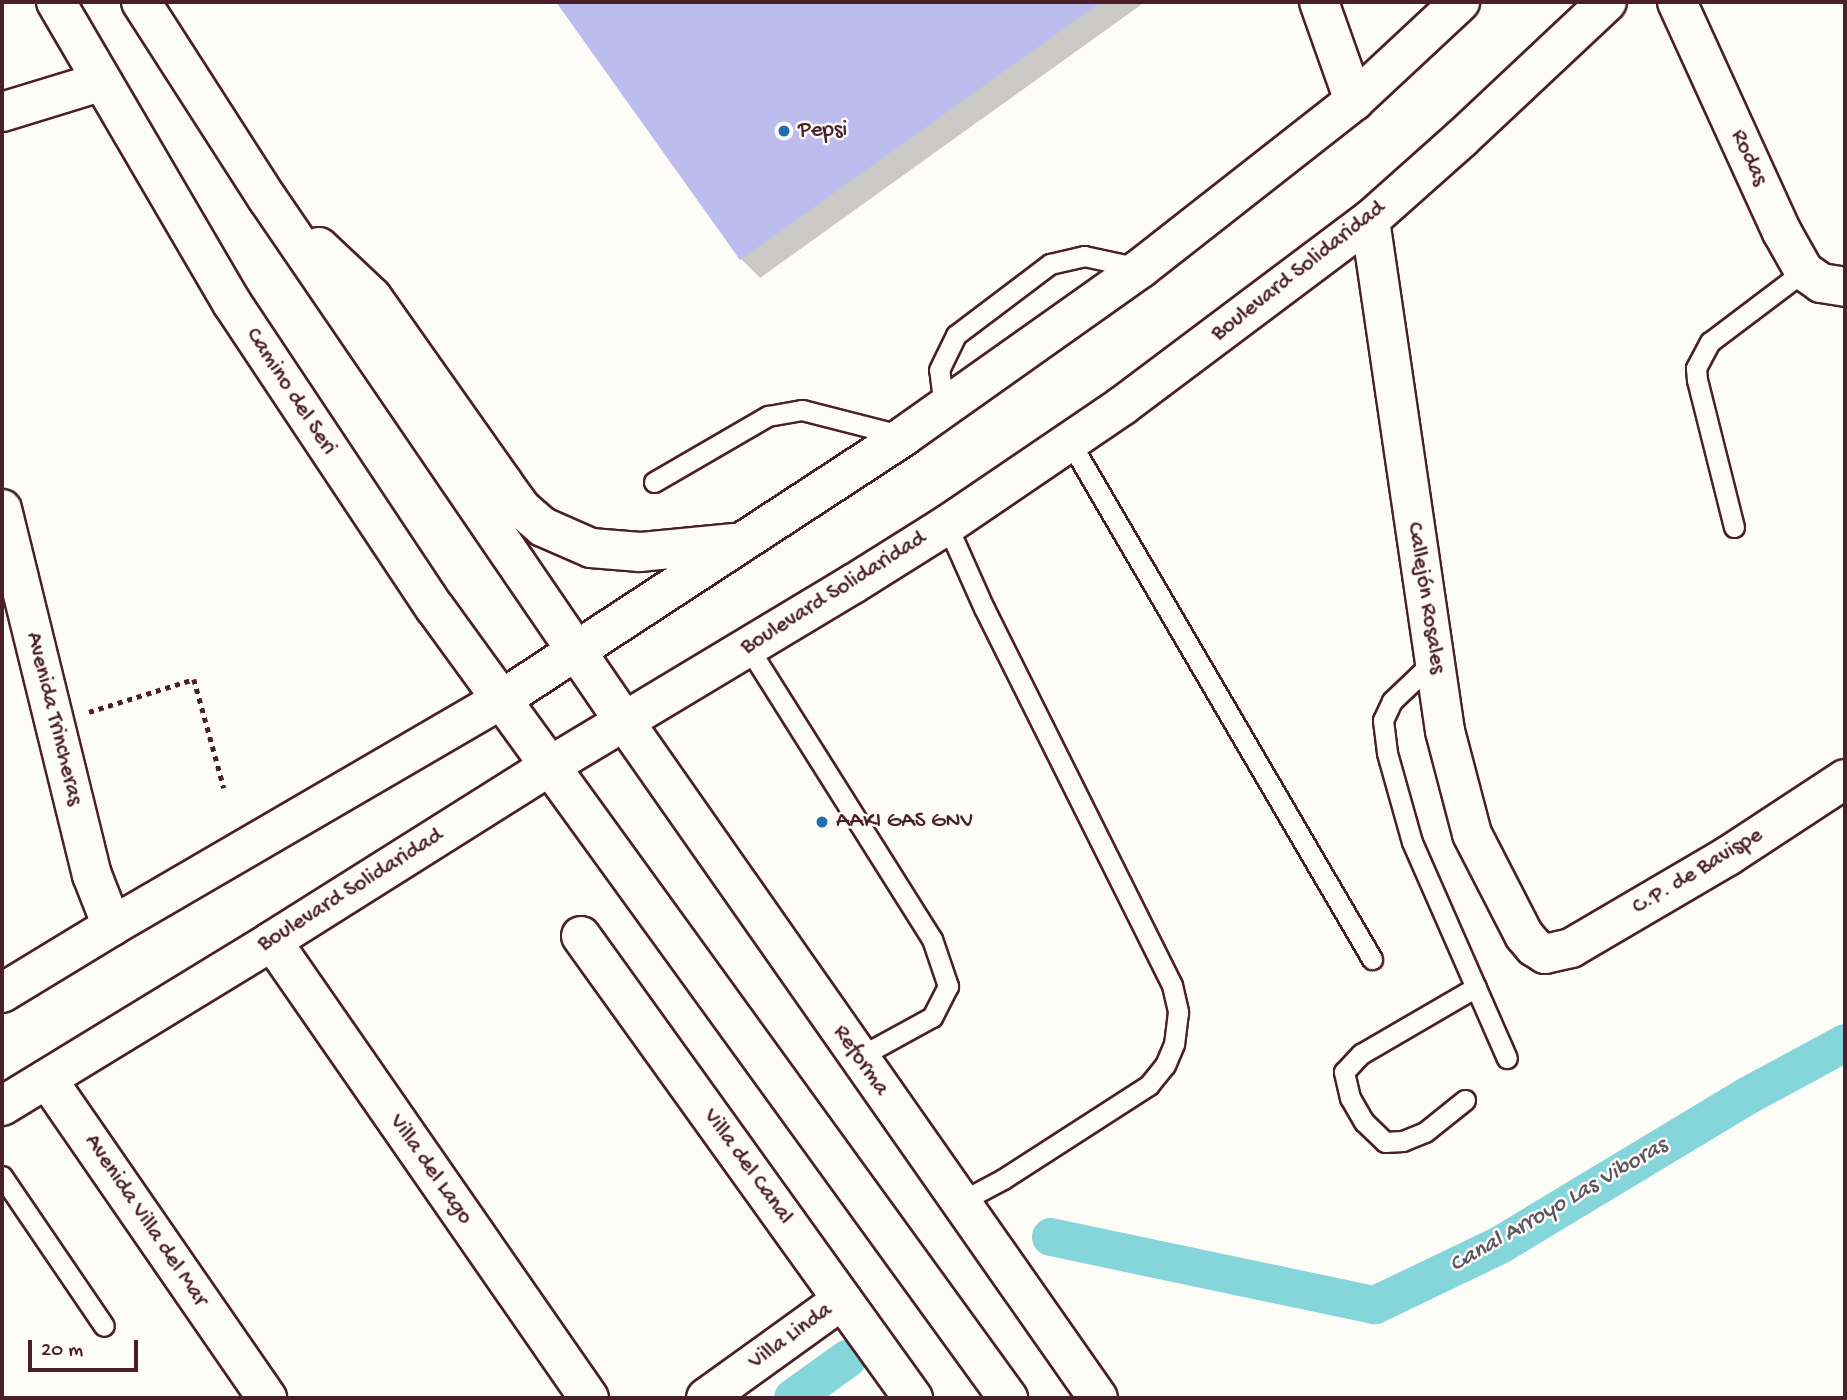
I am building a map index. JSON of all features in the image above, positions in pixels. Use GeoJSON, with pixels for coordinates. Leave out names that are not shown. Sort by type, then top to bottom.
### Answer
{"type":"FeatureCollection","features":[{"type":"Feature","properties":{"kind":"main road","name":"Camino del Seri"},"geometry":{"type":"LineString","coordinates":[[56,2],[100,82],[232,303],[435,608],[504,698],[550,766]]}},
{"type":"Feature","properties":{"kind":"main road"},"geometry":{"type":"LineString","coordinates":[[141,2],[267,198],[624,721]]}},
{"type":"Feature","properties":{"kind":"main road"},"geometry":{"type":"LineString","coordinates":[[1318,2],[1354,101]]}},
{"type":"Feature","properties":{"kind":"main road"},"geometry":{"type":"LineString","coordinates":[[2,993],[504,698],[904,436],[1141,268],[1354,101],[1460,2]]}},
{"type":"Feature","properties":{"kind":"main road","name":"Boulevard Solidaridad"},"geometry":{"type":"LineString","coordinates":[[2,1105],[272,941],[550,766],[947,525],[1070,442],[1370,220],[1607,2]]}},
{"type":"Feature","properties":{"kind":"main road","name":"Rodas"},"geometry":{"type":"LineString","coordinates":[[1677,2],[1783,232],[1804,271]]}},
{"type":"Feature","properties":{"kind":"main road"},"geometry":{"type":"LineString","coordinates":[[2,112],[100,82]]}},
{"type":"Feature","properties":{"kind":"main road"},"geometry":{"type":"LineString","coordinates":[[267,198],[372,297],[521,508],[543,527],[591,548],[603,549],[640,552],[739,543]]}},
{"type":"Feature","properties":{"kind":"main road","name":"Callejón Rosales"},"geometry":{"type":"LineString","coordinates":[[1370,220],[1445,731],[1472,834],[1524,935],[1545,954]]}},
{"type":"Feature","properties":{"kind":"main road"},"geometry":{"type":"LineString","coordinates":[[1804,271],[1821,283],[1845,287]]}},
{"type":"Feature","properties":{"kind":"main road","name":"Avenida Trincheras"},"geometry":{"type":"LineString","coordinates":[[2,509],[92,875],[112,926]]}},
{"type":"Feature","properties":{"kind":"main road","name":"Reforma"},"geometry":{"type":"LineString","coordinates":[[624,721],[1098,1398]]}},
{"type":"Feature","properties":{"kind":"main road"},"geometry":{"type":"LineString","coordinates":[[550,766],[1008,1398]]}},
{"type":"Feature","properties":{"kind":"main road","name":"C.P. de Bavispe"},"geometry":{"type":"LineString","coordinates":[[1545,954],[1558,953],[1582,941],[1728,856],[1845,779]]}},
{"type":"Feature","properties":{"kind":"main road","name":"Villa del Canal"},"geometry":{"type":"LineString","coordinates":[[581,936],[842,1300],[898,1393]]}},
{"type":"Feature","properties":{"kind":"main road","name":"Villa del Lago"},"geometry":{"type":"LineString","coordinates":[[272,941],[589,1398]]}},
{"type":"Feature","properties":{"kind":"main road","name":"Avenida Villa del Mar"},"geometry":{"type":"LineString","coordinates":[[47,1079],[263,1397]]}},
{"type":"Feature","properties":{"kind":"main road","name":"Villa Linda"},"geometry":{"type":"LineString","coordinates":[[706,1398],[842,1300]]}},
{"type":"Feature","properties":{"kind":"lane"},"geometry":{"type":"LineString","coordinates":[[944,408],[939,370],[956,335],[1050,264],[1084,256],[1141,268]]}},
{"type":"Feature","properties":{"kind":"lane"},"geometry":{"type":"LineString","coordinates":[[1734,527],[1696,368],[1710,342],[1804,271]]}},
{"type":"Feature","properties":{"kind":"lane"},"geometry":{"type":"LineString","coordinates":[[654,482],[768,416],[802,410],[904,436]]}},
{"type":"Feature","properties":{"kind":"lane"},"geometry":{"type":"LineString","coordinates":[[1070,442],[1372,959]]}},
{"type":"Feature","properties":{"kind":"lane"},"geometry":{"type":"LineString","coordinates":[[947,525],[984,608],[1172,985],[1178,1012],[1174,1045],[1165,1065],[1149,1085],[1003,1179],[960,1202]]}},
{"type":"Feature","properties":{"kind":"lane"},"geometry":{"type":"LineString","coordinates":[[748,647],[932,939],[948,986],[932,1017],[858,1058]]}},
{"type":"Feature","properties":{"kind":"lane"},"geometry":{"type":"LineString","coordinates":[[1434,661],[1392,701],[1383,720],[1387,753],[1412,842],[1507,1058]]}},
{"type":"Feature","properties":{"kind":"lane"},"geometry":{"type":"LineString","coordinates":[[1465,1100],[1426,1132],[1403,1141],[1385,1142],[1364,1122],[1350,1098],[1344,1072],[1361,1054],[1476,987]]}},
{"type":"Feature","properties":{"kind":"lane"},"geometry":{"type":"LineString","coordinates":[[2,1176],[104,1326]]}},
{"type":"Feature","properties":{"kind":"path"},"geometry":{"type":"LineString","coordinates":[[53,723],[194,679],[224,788]]}},
{"type":"Feature","properties":{"kind":"building","name":"Pepsi"},"geometry":{"type":"Polygon","coordinates":[[[556,2],[1101,2],[740,260],[556,2]]]}},
{"type":"Feature","properties":{"kind":"waterway","name":"Canal Arroyo Las Viboras"},"geometry":{"type":"LineString","coordinates":[[1051,1237],[1375,1305],[1500,1245],[1749,1095],[1845,1043]]}},
{"type":"Feature","properties":{"kind":"waterway","name":"Canal Arroyo Las Viboras"},"geometry":{"type":"LineString","coordinates":[[793,1398],[847,1359]]}},
{"type":"Feature","properties":{"kind":"place","name":"Pepsi"},"geometry":{"type":"Point","coordinates":[784,131]}},
{"type":"Feature","properties":{"kind":"place","name":"AAKI GAS GNV"},"geometry":{"type":"Point","coordinates":[822,822]}}]}
